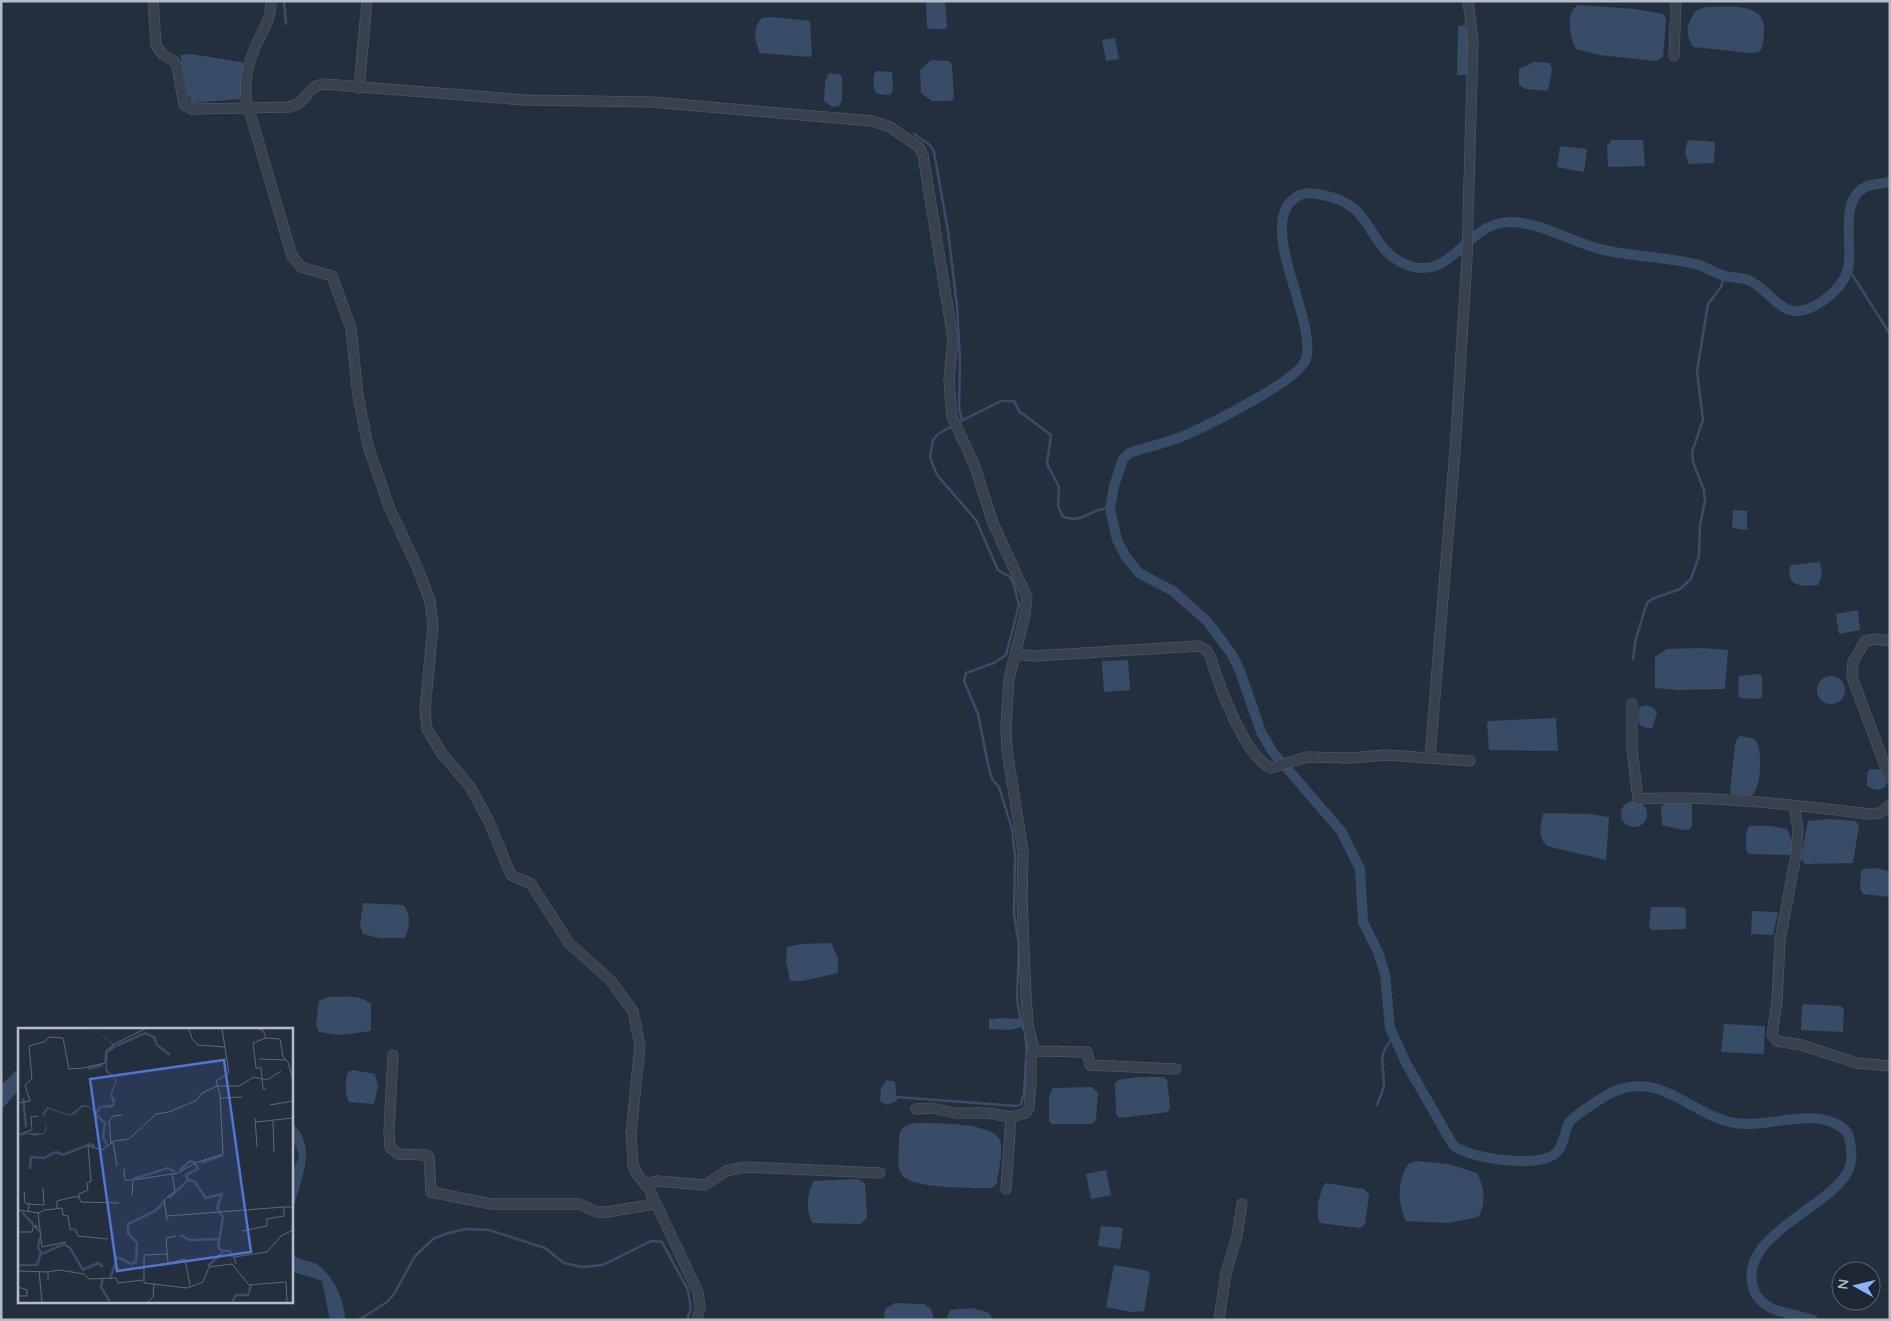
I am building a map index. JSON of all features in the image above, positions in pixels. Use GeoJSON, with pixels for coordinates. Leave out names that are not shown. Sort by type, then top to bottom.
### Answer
{"type":"FeatureCollection","features":[{"type":"Feature","properties":{"kind":"street"},"geometry":{"type":"LineString","coordinates":[[154,1],[156,45],[177,66],[184,105],[188,108],[296,105],[302,102],[317,85],[525,100],[661,102],[872,121],[890,127],[919,147],[923,155],[943,266],[953,339],[949,380],[955,424],[974,464],[993,523],[1025,590],[1025,615],[1009,679],[1007,750],[1023,851],[1022,900],[1026,996],[1028,1024],[1034,1050],[1031,1055],[1029,1108],[1021,1115],[1011,1117],[988,1113],[955,1113],[932,1108],[916,1109]]}},
{"type":"Feature","properties":{"kind":"street"},"geometry":{"type":"LineString","coordinates":[[271,1],[268,23],[253,52],[245,95],[292,256],[301,267],[332,276],[348,317],[354,346],[358,396],[368,446],[390,509],[416,562],[430,601],[433,625],[425,710],[427,729],[443,755],[471,788],[489,822],[511,875],[532,884],[569,943],[611,981],[633,1012],[640,1046],[631,1148],[637,1174],[645,1184],[698,1292],[700,1308],[698,1320]]}},
{"type":"Feature","properties":{"kind":"street"},"geometry":{"type":"LineString","coordinates":[[358,88],[367,1]]}},
{"type":"Feature","properties":{"kind":"street"},"geometry":{"type":"LineString","coordinates":[[1430,757],[1455,451],[1467,257],[1473,40],[1468,1]]}},
{"type":"Feature","properties":{"kind":"street"},"geometry":{"type":"LineString","coordinates":[[1674,56],[1676,1]]}},
{"type":"Feature","properties":{"kind":"street"},"geometry":{"type":"LineString","coordinates":[[1890,641],[1876,639],[1865,641],[1853,662],[1852,677],[1890,779]]}},
{"type":"Feature","properties":{"kind":"street"},"geometry":{"type":"LineString","coordinates":[[1015,654],[1034,656],[1199,646],[1206,650],[1210,656],[1238,728],[1263,765],[1276,768],[1294,759],[1307,757],[1351,758],[1364,755],[1430,757],[1470,761]]}},
{"type":"Feature","properties":{"kind":"street"},"geometry":{"type":"LineString","coordinates":[[1632,704],[1632,750],[1638,799],[1690,798],[1870,814],[1880,813],[1890,805]]}},
{"type":"Feature","properties":{"kind":"street"},"geometry":{"type":"LineString","coordinates":[[1794,806],[1798,829],[1796,855],[1780,940],[1777,1002],[1772,1035],[1778,1041],[1801,1045],[1857,1063],[1890,1066]]}},
{"type":"Feature","properties":{"kind":"street"},"geometry":{"type":"LineString","coordinates":[[1034,1050],[1087,1052],[1090,1065],[1176,1069]]}},
{"type":"Feature","properties":{"kind":"street"},"geometry":{"type":"LineString","coordinates":[[393,1055],[390,1093],[390,1147],[398,1154],[425,1155],[429,1157],[431,1192],[491,1204],[579,1204],[597,1212],[654,1204]]}},
{"type":"Feature","properties":{"kind":"street"},"geometry":{"type":"LineString","coordinates":[[1006,1189],[1011,1117]]}},
{"type":"Feature","properties":{"kind":"street"},"geometry":{"type":"LineString","coordinates":[[645,1184],[657,1181],[705,1185],[726,1170],[745,1167],[880,1173]]}},
{"type":"Feature","properties":{"kind":"street"},"geometry":{"type":"LineString","coordinates":[[1219,1320],[1226,1274],[1237,1236],[1242,1204]]}},
{"type":"Feature","properties":{"kind":"water"},"geometry":{"type":"Polygon","coordinates":[[[926,1],[945,1],[947,27],[945,29],[929,29],[927,27],[926,1]]]}},
{"type":"Feature","properties":{"kind":"water"},"geometry":{"type":"Polygon","coordinates":[[[1579,5],[1635,9],[1663,14],[1666,19],[1663,57],[1656,61],[1599,55],[1576,49],[1570,32],[1570,18],[1571,12],[1579,5]]]}},
{"type":"Feature","properties":{"kind":"water"},"geometry":{"type":"Polygon","coordinates":[[[1706,7],[1745,8],[1760,16],[1764,23],[1763,46],[1761,50],[1751,53],[1694,47],[1688,33],[1690,20],[1696,11],[1706,7]]]}},
{"type":"Feature","properties":{"kind":"water"},"geometry":{"type":"Polygon","coordinates":[[[773,17],[810,21],[812,54],[810,57],[760,53],[756,39],[757,26],[762,18],[773,17]]]}},
{"type":"Feature","properties":{"kind":"water"},"geometry":{"type":"Polygon","coordinates":[[[1469,25],[1469,75],[1457,75],[1458,26],[1469,25]]]}},
{"type":"Feature","properties":{"kind":"water"},"geometry":{"type":"Polygon","coordinates":[[[1115,38],[1119,59],[1106,61],[1102,40],[1115,38]]]}},
{"type":"Feature","properties":{"kind":"water"},"geometry":{"type":"Polygon","coordinates":[[[191,54],[244,64],[241,99],[192,103],[186,88],[181,59],[181,55],[191,54]]]}},
{"type":"Feature","properties":{"kind":"water"},"geometry":{"type":"Polygon","coordinates":[[[931,60],[949,61],[952,65],[954,98],[951,101],[932,101],[921,93],[920,70],[931,60]]]}},
{"type":"Feature","properties":{"kind":"water"},"geometry":{"type":"Polygon","coordinates":[[[1534,62],[1550,63],[1552,70],[1548,91],[1526,89],[1519,85],[1519,69],[1534,62]]]}},
{"type":"Feature","properties":{"kind":"water"},"geometry":{"type":"Polygon","coordinates":[[[875,72],[892,72],[893,90],[890,95],[877,94],[875,92],[874,78],[875,72]]]}},
{"type":"Feature","properties":{"kind":"water"},"geometry":{"type":"Polygon","coordinates":[[[829,73],[839,74],[842,77],[842,100],[839,106],[832,107],[824,101],[825,82],[829,73]]]}},
{"type":"Feature","properties":{"kind":"water"},"geometry":{"type":"Polygon","coordinates":[[[1611,140],[1643,140],[1645,166],[1608,167],[1607,147],[1611,140]]]}},
{"type":"Feature","properties":{"kind":"water"},"geometry":{"type":"Polygon","coordinates":[[[1690,140],[1715,142],[1714,163],[1689,164],[1685,153],[1687,142],[1690,140]]]}},
{"type":"Feature","properties":{"kind":"water"},"geometry":{"type":"Polygon","coordinates":[[[1560,146],[1587,149],[1584,172],[1557,167],[1560,146]]]}},
{"type":"Feature","properties":{"kind":"water"},"geometry":{"type":"Polygon","coordinates":[[[1733,510],[1747,511],[1747,530],[1732,528],[1733,510]]]}},
{"type":"Feature","properties":{"kind":"water"},"geometry":{"type":"Polygon","coordinates":[[[1820,562],[1822,575],[1818,585],[1806,586],[1795,584],[1792,581],[1789,572],[1791,565],[1820,562]]]}},
{"type":"Feature","properties":{"kind":"water"},"geometry":{"type":"Polygon","coordinates":[[[1858,610],[1860,630],[1839,634],[1836,614],[1858,610]]]}},
{"type":"Feature","properties":{"kind":"water"},"geometry":{"type":"Polygon","coordinates":[[[1702,648],[1728,650],[1725,689],[1678,690],[1655,688],[1655,657],[1667,649],[1702,648]]]}},
{"type":"Feature","properties":{"kind":"water"},"geometry":{"type":"Polygon","coordinates":[[[1128,660],[1130,690],[1104,692],[1102,661],[1128,660]]]}},
{"type":"Feature","properties":{"kind":"water"},"geometry":{"type":"Polygon","coordinates":[[[1759,674],[1762,676],[1762,697],[1759,699],[1740,698],[1738,693],[1739,676],[1759,674]]]}},
{"type":"Feature","properties":{"kind":"water"},"geometry":{"type":"Polygon","coordinates":[[[1831,676],[1841,680],[1845,690],[1841,700],[1831,704],[1821,700],[1817,690],[1821,680],[1831,676]]]}},
{"type":"Feature","properties":{"kind":"water"},"geometry":{"type":"Polygon","coordinates":[[[1646,705],[1654,708],[1657,713],[1652,729],[1641,726],[1638,721],[1639,707],[1646,705]]]}},
{"type":"Feature","properties":{"kind":"water"},"geometry":{"type":"Polygon","coordinates":[[[1556,718],[1558,751],[1489,750],[1487,724],[1489,721],[1556,718]]]}},
{"type":"Feature","properties":{"kind":"water"},"geometry":{"type":"Polygon","coordinates":[[[1741,736],[1755,739],[1758,744],[1760,760],[1759,778],[1755,792],[1751,796],[1731,794],[1730,792],[1735,744],[1741,736]]]}},
{"type":"Feature","properties":{"kind":"water"},"geometry":{"type":"Polygon","coordinates":[[[1870,769],[1882,770],[1886,786],[1884,788],[1877,790],[1867,786],[1867,773],[1870,769]]]}},
{"type":"Feature","properties":{"kind":"water"},"geometry":{"type":"Polygon","coordinates":[[[1634,801],[1643,805],[1647,814],[1643,823],[1634,827],[1625,823],[1621,814],[1625,805],[1634,801]]]}},
{"type":"Feature","properties":{"kind":"water"},"geometry":{"type":"Polygon","coordinates":[[[1667,802],[1685,802],[1692,805],[1692,826],[1690,829],[1682,830],[1662,825],[1661,807],[1667,802]]]}},
{"type":"Feature","properties":{"kind":"water"},"geometry":{"type":"Polygon","coordinates":[[[1543,813],[1589,814],[1609,817],[1606,860],[1547,846],[1541,834],[1543,813]]]}},
{"type":"Feature","properties":{"kind":"water"},"geometry":{"type":"Polygon","coordinates":[[[1828,819],[1855,821],[1859,825],[1853,863],[1805,864],[1801,858],[1808,821],[1828,819]]]}},
{"type":"Feature","properties":{"kind":"water"},"geometry":{"type":"Polygon","coordinates":[[[1749,826],[1771,826],[1787,829],[1792,845],[1790,855],[1749,854],[1746,850],[1746,833],[1749,826]]]}},
{"type":"Feature","properties":{"kind":"water"},"geometry":{"type":"Polygon","coordinates":[[[1877,868],[1890,872],[1890,897],[1863,894],[1860,888],[1861,871],[1877,868]]]}},
{"type":"Feature","properties":{"kind":"water"},"geometry":{"type":"Polygon","coordinates":[[[363,903],[403,905],[409,917],[405,938],[378,938],[363,934],[360,926],[363,903]]]}},
{"type":"Feature","properties":{"kind":"water"},"geometry":{"type":"Polygon","coordinates":[[[1651,907],[1683,907],[1686,910],[1686,929],[1652,930],[1649,927],[1651,907]]]}},
{"type":"Feature","properties":{"kind":"water"},"geometry":{"type":"Polygon","coordinates":[[[1752,911],[1778,912],[1773,935],[1751,934],[1752,911]]]}},
{"type":"Feature","properties":{"kind":"water"},"geometry":{"type":"Polygon","coordinates":[[[831,943],[838,958],[838,973],[802,981],[790,981],[786,961],[787,947],[801,944],[831,943]]]}},
{"type":"Feature","properties":{"kind":"water"},"geometry":{"type":"Polygon","coordinates":[[[328,997],[356,997],[371,1004],[371,1031],[340,1035],[319,1032],[316,1024],[319,1001],[328,997]]]}},
{"type":"Feature","properties":{"kind":"water"},"geometry":{"type":"Polygon","coordinates":[[[1804,1004],[1840,1006],[1844,1009],[1843,1032],[1801,1030],[1802,1006],[1804,1004]]]}},
{"type":"Feature","properties":{"kind":"water"},"geometry":{"type":"Polygon","coordinates":[[[989,1019],[1022,1019],[1023,1027],[1009,1030],[989,1029],[989,1019]]]}},
{"type":"Feature","properties":{"kind":"water"},"geometry":{"type":"Polygon","coordinates":[[[1724,1024],[1765,1026],[1764,1054],[1721,1052],[1724,1024]]]}},
{"type":"Feature","properties":{"kind":"water"},"geometry":{"type":"Polygon","coordinates":[[[18,1069],[18,1091],[1,1110],[1,1085],[18,1069]]]}},
{"type":"Feature","properties":{"kind":"water"},"geometry":{"type":"Polygon","coordinates":[[[353,1070],[375,1074],[378,1087],[374,1104],[349,1102],[346,1095],[346,1084],[348,1072],[353,1070]]]}},
{"type":"Feature","properties":{"kind":"water"},"geometry":{"type":"Polygon","coordinates":[[[1138,1077],[1163,1077],[1167,1080],[1170,1106],[1168,1112],[1120,1118],[1116,1115],[1115,1083],[1119,1080],[1138,1077]]]}},
{"type":"Feature","properties":{"kind":"water"},"geometry":{"type":"Polygon","coordinates":[[[886,1080],[895,1082],[897,1101],[887,1105],[880,1101],[881,1089],[886,1080]]]}},
{"type":"Feature","properties":{"kind":"water"},"geometry":{"type":"Polygon","coordinates":[[[1092,1087],[1098,1093],[1096,1120],[1092,1124],[1052,1124],[1049,1121],[1049,1096],[1053,1088],[1092,1087]]]}},
{"type":"Feature","properties":{"kind":"water"},"geometry":{"type":"Polygon","coordinates":[[[292,1123],[300,1133],[305,1145],[306,1157],[292,1216],[292,1173],[299,1157],[296,1146],[292,1142],[292,1123]]]}},
{"type":"Feature","properties":{"kind":"water"},"geometry":{"type":"Polygon","coordinates":[[[914,1123],[961,1125],[986,1130],[995,1134],[1000,1140],[1001,1145],[997,1183],[992,1188],[958,1188],[917,1183],[908,1180],[902,1175],[899,1168],[900,1136],[906,1126],[914,1123]]]}},
{"type":"Feature","properties":{"kind":"water"},"geometry":{"type":"Polygon","coordinates":[[[1415,1161],[1449,1164],[1477,1173],[1484,1195],[1483,1206],[1478,1217],[1449,1223],[1406,1221],[1401,1207],[1400,1185],[1408,1164],[1415,1161]]]}},
{"type":"Feature","properties":{"kind":"water"},"geometry":{"type":"Polygon","coordinates":[[[1106,1170],[1111,1195],[1091,1199],[1086,1174],[1106,1170]]]}},
{"type":"Feature","properties":{"kind":"water"},"geometry":{"type":"Polygon","coordinates":[[[857,1179],[865,1183],[867,1218],[860,1224],[813,1223],[810,1219],[808,1202],[814,1181],[857,1179]]]}},
{"type":"Feature","properties":{"kind":"water"},"geometry":{"type":"Polygon","coordinates":[[[1326,1183],[1364,1189],[1369,1195],[1365,1224],[1360,1228],[1320,1223],[1318,1202],[1321,1191],[1326,1183]]]}},
{"type":"Feature","properties":{"kind":"water"},"geometry":{"type":"Polygon","coordinates":[[[1101,1226],[1123,1228],[1120,1249],[1098,1246],[1101,1226]]]}},
{"type":"Feature","properties":{"kind":"water"},"geometry":{"type":"Polygon","coordinates":[[[292,1253],[300,1259],[318,1265],[334,1282],[341,1298],[345,1320],[330,1320],[322,1281],[292,1271],[292,1253]]]}},
{"type":"Feature","properties":{"kind":"water"},"geometry":{"type":"Polygon","coordinates":[[[1114,1265],[1148,1271],[1150,1275],[1144,1311],[1131,1312],[1106,1307],[1114,1265]]]}},
{"type":"Feature","properties":{"kind":"water"},"geometry":{"type":"Polygon","coordinates":[[[895,1303],[924,1304],[931,1309],[934,1320],[884,1320],[885,1309],[895,1303]]]}},
{"type":"Feature","properties":{"kind":"water"},"geometry":{"type":"Polygon","coordinates":[[[973,1308],[989,1313],[993,1320],[946,1320],[950,1310],[973,1308]]]}},
{"type":"Feature","properties":{"kind":"waterway"},"geometry":{"type":"LineString","coordinates":[[284,1],[286,24]]}},
{"type":"Feature","properties":{"kind":"waterway"},"geometry":{"type":"LineString","coordinates":[[914,134],[930,145],[934,152],[948,231],[957,306],[960,359],[959,408],[962,420]]}},
{"type":"Feature","properties":{"kind":"waterway"},"geometry":{"type":"LineString","coordinates":[[1813,1320],[1778,1311],[1763,1302],[1754,1290],[1752,1269],[1759,1252],[1772,1237],[1838,1184],[1848,1171],[1851,1157],[1848,1133],[1837,1124],[1810,1118],[1764,1123],[1735,1123],[1719,1119],[1663,1091],[1649,1087],[1633,1087],[1611,1093],[1576,1116],[1569,1123],[1558,1151],[1546,1158],[1519,1161],[1488,1158],[1461,1150],[1453,1145],[1406,1063],[1390,1028],[1385,974],[1378,952],[1363,922],[1360,869],[1341,831],[1272,751],[1261,732],[1240,671],[1231,653],[1207,621],[1173,591],[1139,573],[1126,557],[1117,540],[1110,509],[1114,486],[1123,459],[1129,453],[1181,437],[1253,401],[1288,378],[1300,368],[1306,359],[1307,341],[1289,271],[1282,225],[1287,207],[1300,195],[1308,193],[1319,194],[1339,200],[1352,207],[1392,257],[1405,264],[1421,268],[1436,266],[1448,259],[1483,230],[1497,224],[1525,223],[1604,250],[1688,262],[1728,277],[1745,279],[1754,283],[1785,308],[1799,311],[1824,300],[1836,290],[1845,278],[1849,259],[1850,211],[1858,192],[1868,186],[1890,182]]}},
{"type":"Feature","properties":{"kind":"waterway"},"geometry":{"type":"LineString","coordinates":[[1848,268],[1890,334]]}},
{"type":"Feature","properties":{"kind":"waterway"},"geometry":{"type":"LineString","coordinates":[[1633,659],[1636,638],[1647,603],[1652,599],[1680,589],[1691,579],[1699,556],[1700,525],[1705,501],[1704,490],[1693,462],[1692,452],[1703,420],[1697,371],[1708,304],[1721,287],[1724,276]]}},
{"type":"Feature","properties":{"kind":"waterway"},"geometry":{"type":"LineString","coordinates":[[957,423],[1001,401],[1014,401],[1019,411],[1051,435],[1047,464],[1059,487],[1058,506],[1063,517],[1078,518],[1097,510],[1110,509]]}},
{"type":"Feature","properties":{"kind":"waterway"},"geometry":{"type":"LineString","coordinates":[[952,426],[938,434],[933,440],[930,457],[937,475],[976,520],[998,570],[1010,577],[1013,582],[1019,605],[1006,655],[994,663],[966,673],[964,681],[978,714],[992,779],[999,787],[1012,829],[1015,856],[1014,914],[1019,946],[1017,998],[1021,1024],[1025,1032],[1027,1056]]}},
{"type":"Feature","properties":{"kind":"waterway"},"geometry":{"type":"LineString","coordinates":[[1377,1105],[1384,1085],[1382,1058],[1385,1049],[1394,1037]]}},
{"type":"Feature","properties":{"kind":"waterway"},"geometry":{"type":"LineString","coordinates":[[896,1097],[1017,1106],[1021,1104],[1024,1093],[1026,1061]]}},
{"type":"Feature","properties":{"kind":"waterway"},"geometry":{"type":"LineString","coordinates":[[359,1320],[387,1302],[394,1294],[415,1256],[433,1239],[466,1229],[489,1230],[545,1248],[564,1263],[582,1267],[603,1265],[651,1241],[662,1242],[688,1290],[691,1308],[687,1320]]}}]}
